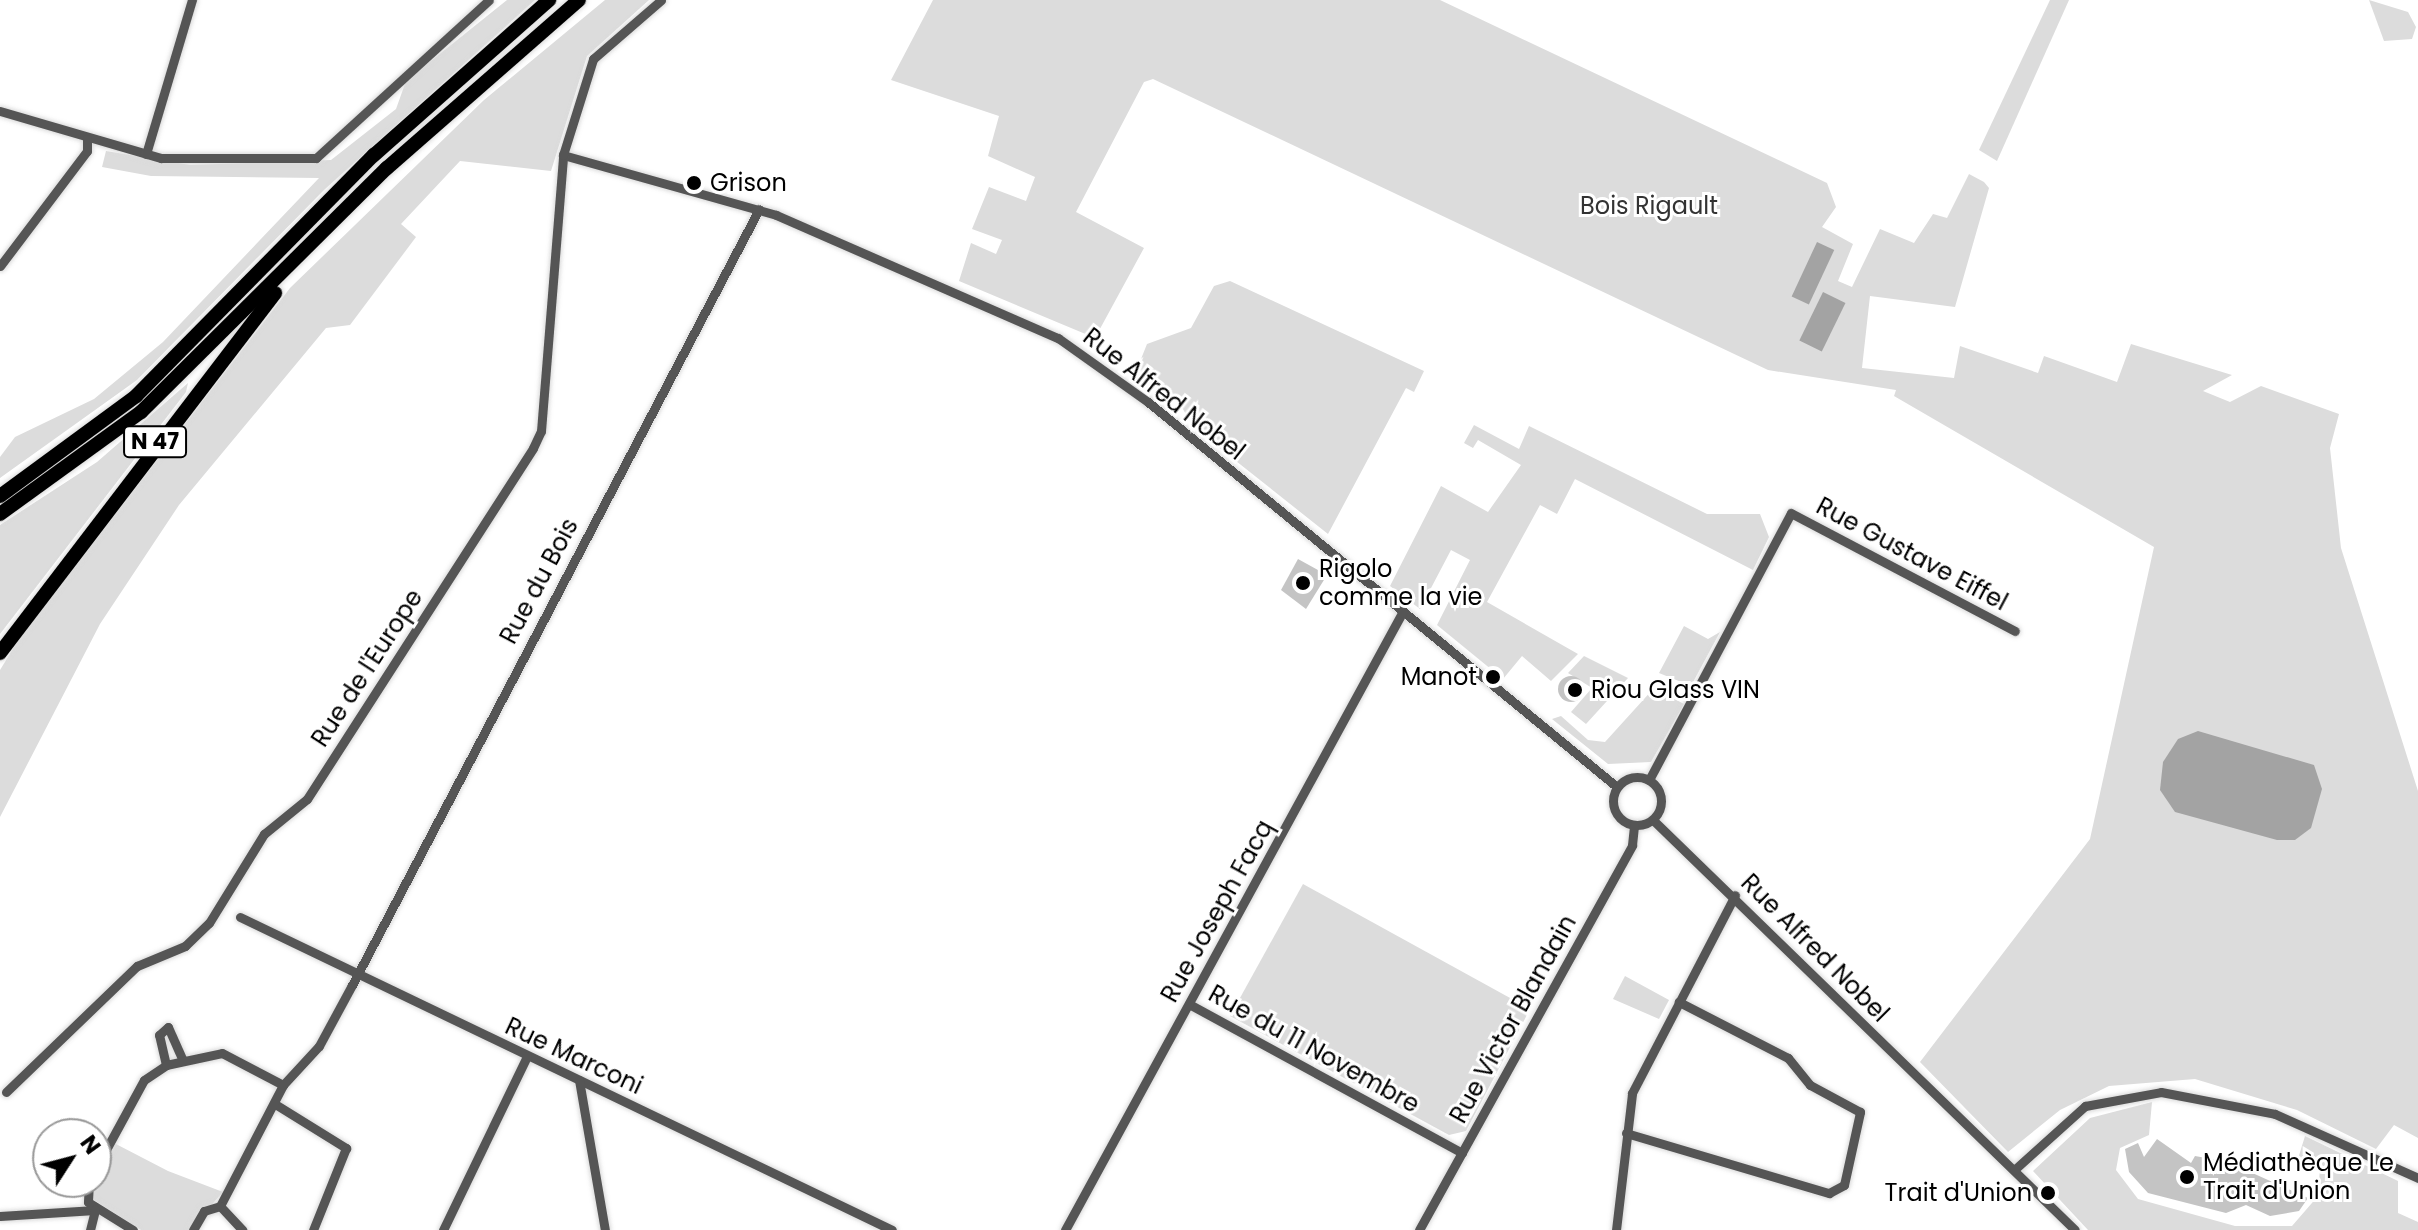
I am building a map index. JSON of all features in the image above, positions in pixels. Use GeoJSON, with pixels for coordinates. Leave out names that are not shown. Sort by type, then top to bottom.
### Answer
{"type":"FeatureCollection","features":[{"type":"Feature","properties":{"kind":"highway","name":"N 47"},"geometry":{"type":"LineString","coordinates":[[0,494],[21,483],[136,396],[374,155],[549,0]]}},
{"type":"Feature","properties":{"kind":"highway","name":"N 47"},"geometry":{"type":"LineString","coordinates":[[0,653],[302,253],[447,113],[579,0]]}},
{"type":"Feature","properties":{"kind":"highway"},"geometry":{"type":"LineString","coordinates":[[0,514],[141,412],[302,253]]}},
{"type":"Feature","properties":{"kind":"street"},"geometry":{"type":"LineString","coordinates":[[146,154],[192,0]]}},
{"type":"Feature","properties":{"kind":"street"},"geometry":{"type":"LineString","coordinates":[[0,111],[87,139],[190,161],[324,156],[489,0]]}},
{"type":"Feature","properties":{"kind":"street","name":"Rue de l'Europe"},"geometry":{"type":"LineString","coordinates":[[6,1092],[137,966],[185,946],[209,923],[264,834],[307,799],[533,448],[541,431],[563,155],[593,59],[661,0]]}},
{"type":"Feature","properties":{"kind":"street"},"geometry":{"type":"LineString","coordinates":[[0,266],[87,151],[87,139]]}},
{"type":"Feature","properties":{"kind":"street","name":"Rue Alfred Nobel"},"geometry":{"type":"LineString","coordinates":[[563,155],[759,209],[956,289],[1074,348],[1617,787]]}},
{"type":"Feature","properties":{"kind":"street","name":"Rue du Bois"},"geometry":{"type":"LineString","coordinates":[[220,1206],[283,1085],[319,1046],[355,972],[759,209]]}},
{"type":"Feature","properties":{"kind":"street","name":"Rue Gustave Eiffel"},"geometry":{"type":"LineString","coordinates":[[1649,780],[1791,513],[2015,631]]}},
{"type":"Feature","properties":{"kind":"street","name":"Rue Joseph Facq"},"geometry":{"type":"LineString","coordinates":[[1065,1230],[1403,611]]}},
{"type":"Feature","properties":{"kind":"street"},"geometry":{"type":"LineString","coordinates":[[1628,779],[1649,780],[1660,795],[1653,820],[1634,825],[1616,814],[1617,787],[1628,779]]}},
{"type":"Feature","properties":{"kind":"street","name":"Rue Alfred Nobel"},"geometry":{"type":"LineString","coordinates":[[1653,820],[1735,895],[2075,1230]]}},
{"type":"Feature","properties":{"kind":"street","name":"Rue Victor Blandain"},"geometry":{"type":"LineString","coordinates":[[1419,1230],[1632,845],[1634,825]]}},
{"type":"Feature","properties":{"kind":"street"},"geometry":{"type":"LineString","coordinates":[[1616,1230],[1632,1093],[1735,895]]}},
{"type":"Feature","properties":{"kind":"street","name":"Rue Marconi"},"geometry":{"type":"LineString","coordinates":[[240,917],[878,1227],[892,1230]]}},
{"type":"Feature","properties":{"kind":"street"},"geometry":{"type":"LineString","coordinates":[[1626,1133],[1838,1191],[1862,1118],[1810,1085],[1788,1058],[1679,1002]]}},
{"type":"Feature","properties":{"kind":"street","name":"Rue du 11 Novembre"},"geometry":{"type":"LineString","coordinates":[[1189,1004],[1462,1153]]}},
{"type":"Feature","properties":{"kind":"street"},"geometry":{"type":"LineString","coordinates":[[166,1065],[159,1035],[168,1027],[183,1061]]}},
{"type":"Feature","properties":{"kind":"street"},"geometry":{"type":"LineString","coordinates":[[112,1139],[144,1080],[166,1065],[222,1053],[283,1085]]}},
{"type":"Feature","properties":{"kind":"street"},"geometry":{"type":"LineString","coordinates":[[443,1230],[527,1056]]}},
{"type":"Feature","properties":{"kind":"street"},"geometry":{"type":"LineString","coordinates":[[579,1080],[605,1230]]}},
{"type":"Feature","properties":{"kind":"street"},"geometry":{"type":"LineString","coordinates":[[2014,1170],[2085,1106],[2161,1092],[2275,1114],[2418,1178]]}},
{"type":"Feature","properties":{"kind":"street"},"geometry":{"type":"LineString","coordinates":[[275,1104],[346,1148],[313,1230]]}},
{"type":"Feature","properties":{"kind":"street"},"geometry":{"type":"LineString","coordinates":[[89,1198],[95,1210],[90,1230]]}},
{"type":"Feature","properties":{"kind":"street"},"geometry":{"type":"LineString","coordinates":[[193,1230],[204,1211],[220,1206],[242,1230]]}},
{"type":"Feature","properties":{"kind":"street"},"geometry":{"type":"LineString","coordinates":[[0,1216],[95,1210],[133,1230]]}},
{"type":"Feature","properties":{"kind":"green space"},"geometry":{"type":"Polygon","coordinates":[[[507,0],[535,0],[324,190],[137,380],[0,478],[0,457],[15,437],[94,399],[163,342],[319,178],[151,176],[102,167],[106,151],[190,165],[331,160],[396,109],[406,81],[507,0]]]}},
{"type":"Feature","properties":{"kind":"green space"},"geometry":{"type":"Polygon","coordinates":[[[605,0],[649,0],[587,56],[551,171],[460,161],[401,224],[416,237],[350,325],[326,328],[179,505],[100,624],[0,817],[0,670],[19,639],[290,288],[484,100],[605,0]]]}},
{"type":"Feature","properties":{"kind":"green space","name":"Bois Rigault"},"geometry":{"type":"Polygon","coordinates":[[[933,0],[1440,0],[1827,183],[1836,207],[1822,227],[1853,244],[1838,281],[1852,287],[1880,229],[1914,243],[1933,214],[1947,218],[1969,174],[1984,182],[1989,188],[1955,307],[1870,296],[1862,368],[1954,378],[1960,346],[2038,373],[2044,356],[2117,382],[2131,344],[2232,375],[2203,391],[2230,402],[2261,386],[2339,414],[2330,448],[2341,548],[2418,791],[2418,1138],[2394,1125],[2376,1149],[2297,1110],[2195,1079],[2109,1086],[2060,1110],[2008,1152],[1920,1062],[2090,839],[2154,547],[1894,396],[1896,390],[1768,370],[1153,79],[1144,82],[1076,212],[1144,248],[1095,338],[959,281],[971,243],[996,254],[1002,240],[972,229],[989,187],[1026,201],[1035,177],[988,156],[999,116],[891,80],[933,0]]]}},
{"type":"Feature","properties":{"kind":"green space"},"geometry":{"type":"Polygon","coordinates":[[[2050,0],[2069,0],[1997,161],[1979,150],[2050,0]]]}},
{"type":"Feature","properties":{"kind":"green space"},"geometry":{"type":"Polygon","coordinates":[[[2369,0],[2408,12],[2416,27],[2412,39],[2384,41],[2369,0]]]}},
{"type":"Feature","properties":{"kind":"green space"},"geometry":{"type":"Polygon","coordinates":[[[1230,281],[1424,371],[1414,392],[1406,388],[1328,534],[1193,427],[1179,402],[1137,369],[1147,344],[1191,328],[1214,286],[1230,281]]]}},
{"type":"Feature","properties":{"kind":"green space"},"geometry":{"type":"Polygon","coordinates":[[[188,383],[186,392],[0,634],[0,525],[97,462],[188,383]]]}},
{"type":"Feature","properties":{"kind":"green space"},"geometry":{"type":"Polygon","coordinates":[[[1474,425],[1519,449],[1529,426],[1707,514],[1760,514],[1769,537],[1753,570],[1575,479],[1557,514],[1540,505],[1487,602],[1578,654],[1551,681],[1522,656],[1503,679],[1437,625],[1470,560],[1451,550],[1420,609],[1390,586],[1441,486],[1488,512],[1521,465],[1478,440],[1473,448],[1464,443],[1474,425]]]}},
{"type":"Feature","properties":{"kind":"green space"},"geometry":{"type":"Polygon","coordinates":[[[1684,626],[1708,639],[1720,632],[1691,686],[1659,673],[1684,626]]]}},
{"type":"Feature","properties":{"kind":"green space"},"geometry":{"type":"Polygon","coordinates":[[[1584,656],[1628,678],[1586,724],[1571,712],[1592,688],[1568,673],[1584,656]]]}},
{"type":"Feature","properties":{"kind":"green space"},"geometry":{"type":"Polygon","coordinates":[[[1654,688],[1684,704],[1651,762],[1608,764],[1552,719],[1561,716],[1588,740],[1605,742],[1654,688]]]}},
{"type":"Feature","properties":{"kind":"green space"},"geometry":{"type":"Polygon","coordinates":[[[1303,884],[1530,1009],[1466,1131],[1449,1135],[1230,1016],[1303,884]]]}},
{"type":"Feature","properties":{"kind":"green space"},"geometry":{"type":"Polygon","coordinates":[[[1625,976],[1669,1000],[1659,1019],[1613,999],[1625,976]]]}},
{"type":"Feature","properties":{"kind":"green space"},"geometry":{"type":"Polygon","coordinates":[[[2152,1102],[2149,1135],[2120,1148],[2116,1170],[2138,1199],[2235,1226],[2292,1226],[2318,1196],[2320,1167],[2297,1162],[2305,1136],[2398,1181],[2398,1213],[2418,1222],[2418,1230],[2088,1230],[2033,1171],[2090,1118],[2152,1102]]]}},
{"type":"Feature","properties":{"kind":"green space"},"geometry":{"type":"Polygon","coordinates":[[[114,1143],[168,1171],[223,1192],[189,1230],[141,1230],[91,1198],[112,1198],[114,1143]]]}},
{"type":"Feature","properties":{"kind":"shaded area"},"geometry":{"type":"Polygon","coordinates":[[[1817,242],[1834,250],[1809,304],[1792,296],[1817,242]]]}},
{"type":"Feature","properties":{"kind":"shaded area"},"geometry":{"type":"Polygon","coordinates":[[[1823,292],[1845,303],[1822,351],[1799,341],[1823,292]]]}},
{"type":"Feature","properties":{"kind":"shaded area"},"geometry":{"type":"Polygon","coordinates":[[[2198,731],[2314,765],[2322,789],[2311,828],[2295,840],[2277,840],[2175,812],[2160,790],[2163,762],[2178,739],[2198,731]]]}},
{"type":"Feature","properties":{"kind":"building","name":"Rigolo comme la vie"},"geometry":{"type":"Polygon","coordinates":[[[1298,559],[1327,575],[1306,609],[1281,590],[1298,559]]]}},
{"type":"Feature","properties":{"kind":"building","name":"Riou Glass VIN"},"geometry":{"type":"Polygon","coordinates":[[[1571,676],[1580,680],[1584,689],[1580,698],[1571,702],[1562,698],[1558,689],[1562,680],[1571,676]]]}},
{"type":"Feature","properties":{"kind":"building","name":"Médiathèque Le Trait d'Union"},"geometry":{"type":"Polygon","coordinates":[[[2157,1139],[2191,1163],[2195,1156],[2228,1162],[2308,1198],[2299,1211],[2270,1216],[2246,1205],[2226,1213],[2148,1193],[2129,1172],[2125,1149],[2138,1143],[2144,1157],[2157,1139]]]}},
{"type":"Feature","properties":{"kind":"place","name":"Grison"},"geometry":{"type":"Point","coordinates":[694,183]}},
{"type":"Feature","properties":{"kind":"place","name":"Rigolo comme la vie"},"geometry":{"type":"Point","coordinates":[1303,583]}},
{"type":"Feature","properties":{"kind":"place","name":"Manot"},"geometry":{"type":"Point","coordinates":[1493,677]}},
{"type":"Feature","properties":{"kind":"place","name":"Riou Glass VIN"},"geometry":{"type":"Point","coordinates":[1575,690]}},
{"type":"Feature","properties":{"kind":"place","name":"Médiathèque Le Trait d'Union"},"geometry":{"type":"Point","coordinates":[2187,1177]}},
{"type":"Feature","properties":{"kind":"place","name":"Trait d'Union"},"geometry":{"type":"Point","coordinates":[2048,1193]}}]}
